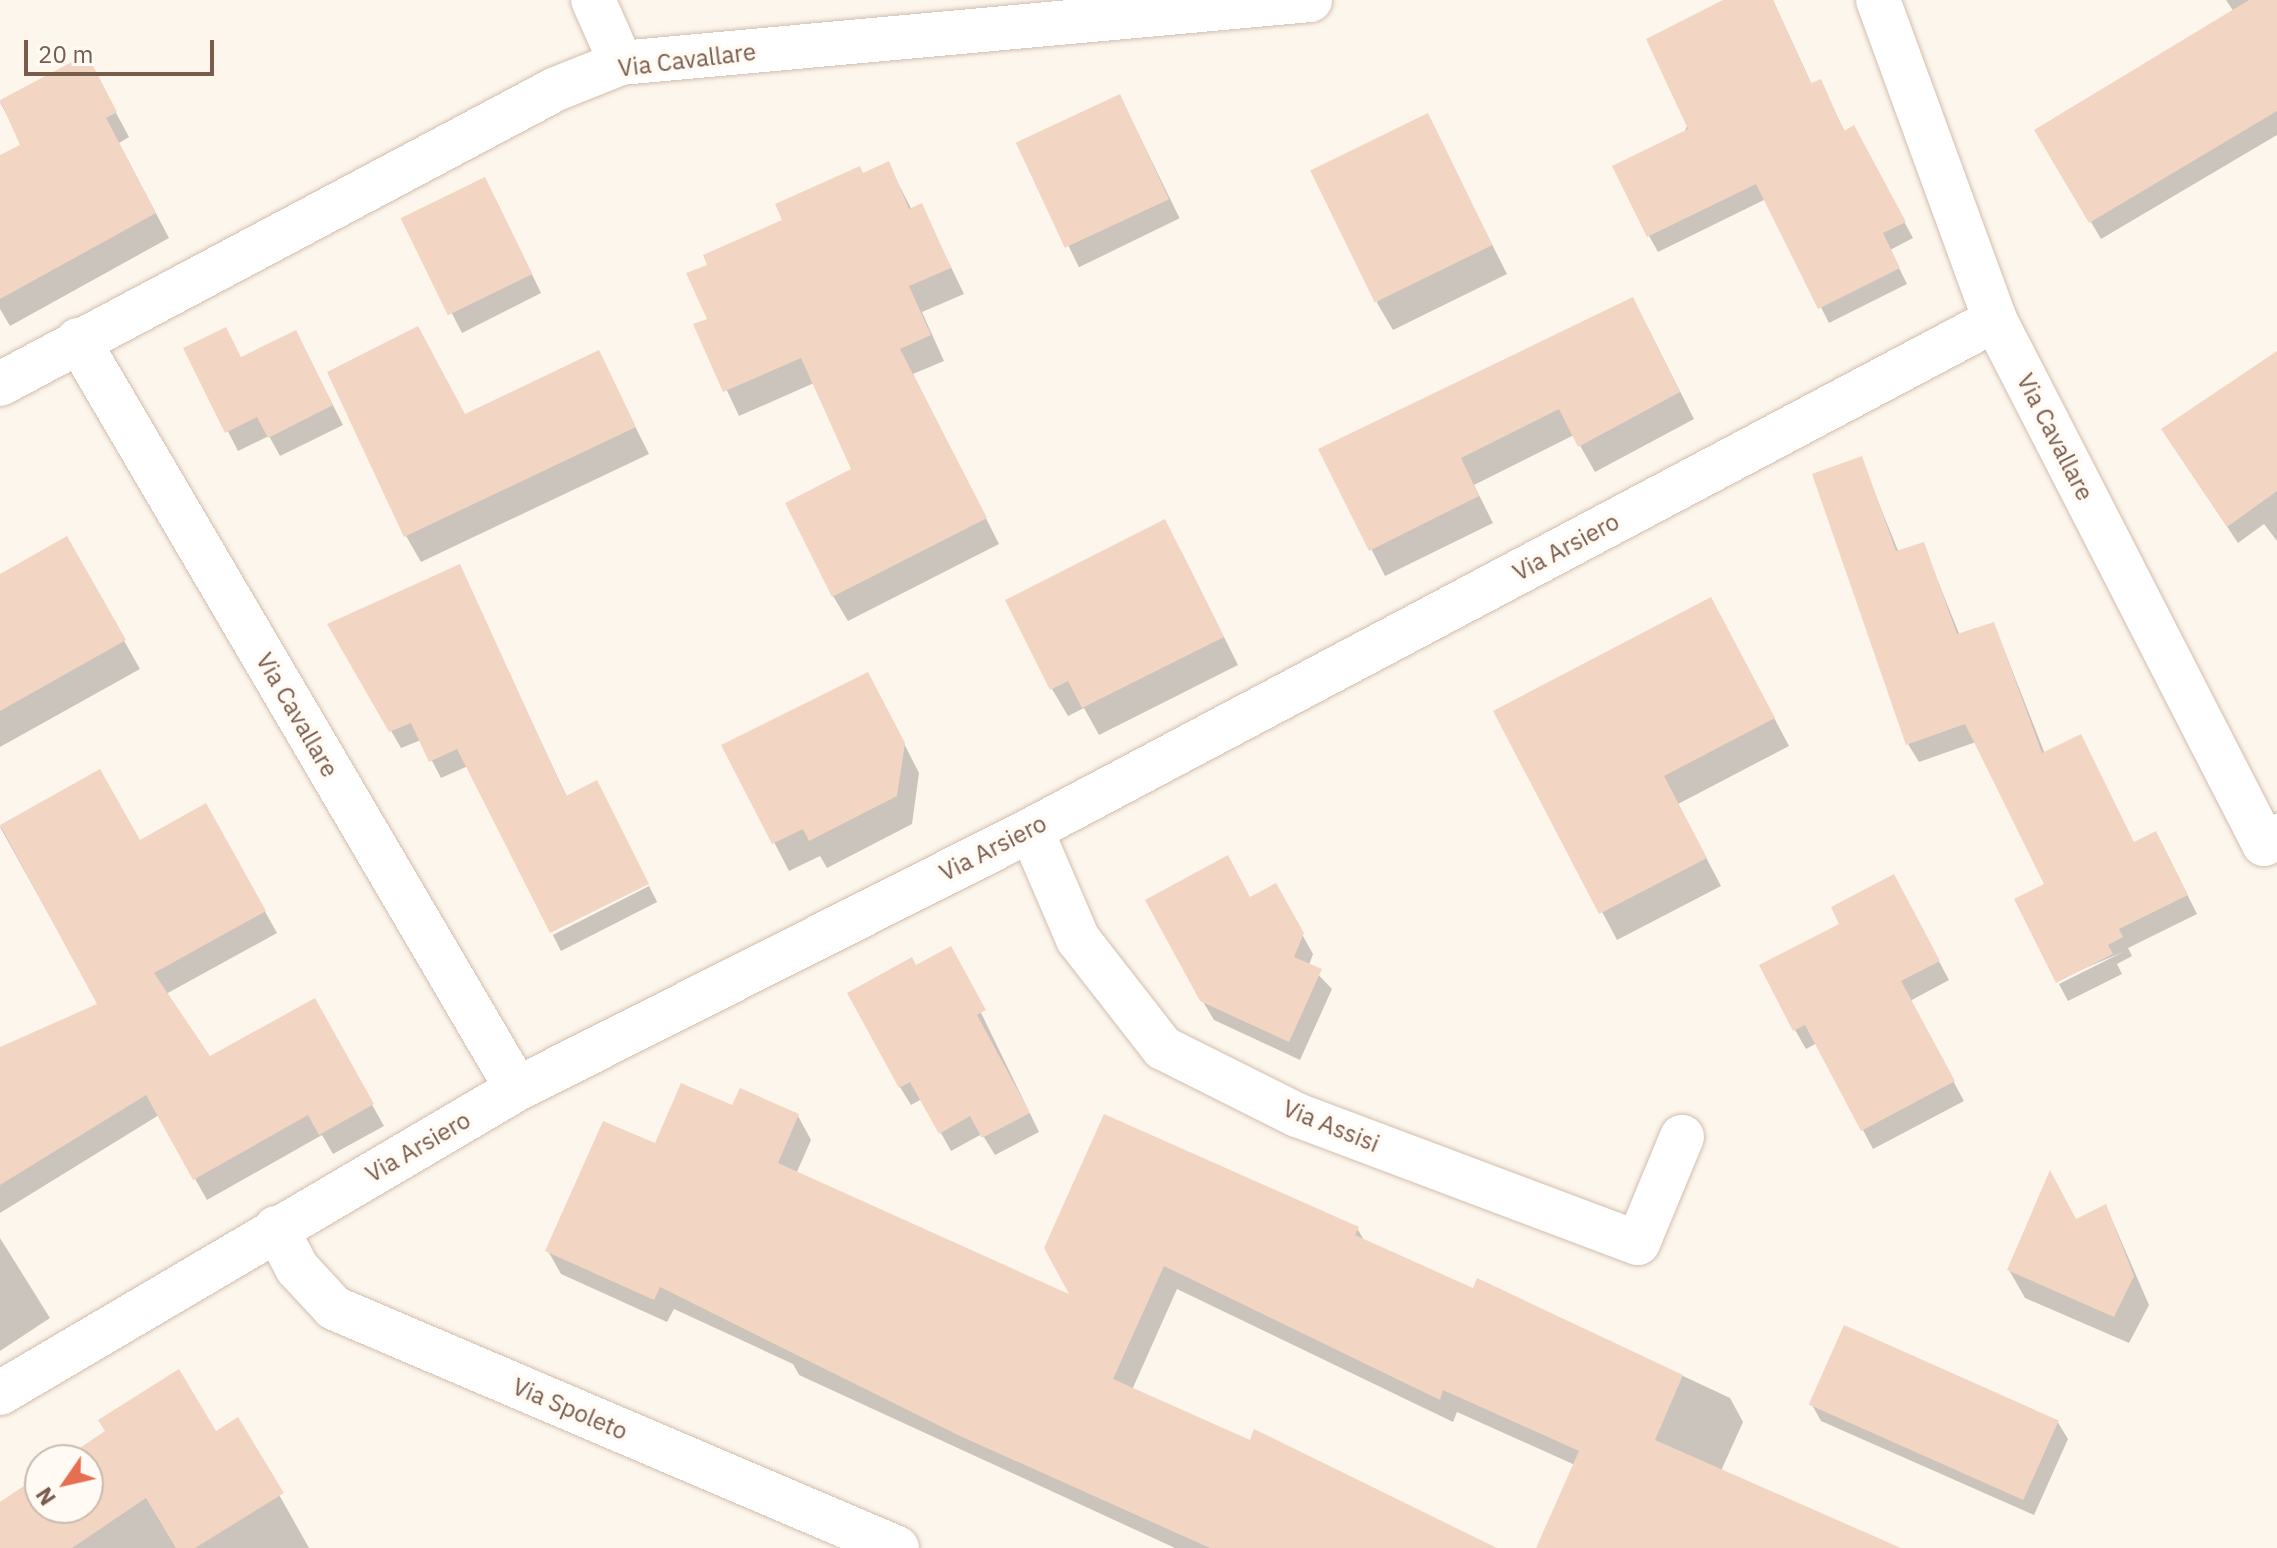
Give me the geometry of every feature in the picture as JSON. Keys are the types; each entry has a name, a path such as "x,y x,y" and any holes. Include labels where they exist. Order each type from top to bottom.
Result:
{"street":[{"path":"593,0 621,63"},
{"name":"Via Cavallare","path":"0,384 556,89 621,63 1310,0"},
{"name":"Via Cavallare","path":"1878,0 1995,320 2264,844 2277,836"},
{"name":"Via Arsiero","path":"0,1393 517,1089 1031,830 1995,320"},
{"name":"Via Cavallare","path":"78,340 517,1089"},
{"name":"Via Assisi","path":"1031,830 1078,939 1163,1048 1297,1115 1638,1243 1682,1137"},
{"name":"Via Spoleto","path":"276,1228 297,1268 334,1308 897,1548"}],"building":[{"path":"1723,0 1773,0 1811,83 1821,79 1844,131 1854,125 1906,222 1883,233 1900,268 1818,309 1756,184 1647,237 1612,166 1688,129 1646,39"},
{"path":"2249,0 2277,0 2277,111 2089,223 2034,130"},
{"path":"87,54 117,112 106,118 156,213 0,299 0,155 20,145 0,100"},
{"path":"1120,94 1169,199 1065,248 1016,143"},
{"path":"1428,113 1492,245 1375,303 1310,170"},
{"path":"889,161 909,209 922,203 951,268 909,286 931,335 900,349 987,518 832,597 785,503 851,469 801,358 723,392 693,324 707,319 686,273 707,265 703,255 782,220 775,204 860,166 863,173"},
{"path":"485,177 532,274 448,315 401,218"},
{"path":"1633,297 1680,392 1578,447 1559,409 1461,458 1479,496 1369,551 1318,449"},
{"path":"418,326 465,414 599,350 636,427 404,537 327,372"},
{"path":"226,327 241,357 296,330 333,405 268,438 257,417 225,433 183,348"},
{"path":"2277,351 2277,491 2227,527 2161,429"},
{"path":"1862,456 1896,551 1924,542 1957,634 1994,622 2042,753 2081,734 2134,842 2156,831 2188,895 2119,929 2123,937 2108,945 2113,954 2056,983 2014,899 2044,884 1965,724 1906,745 1812,474"},
{"path":"1165,519 1224,637 1082,708 1068,681 1050,690 1005,600"},
{"path":"67,536 126,640 0,711 0,574"},
{"path":"460,564 566,796 597,780 649,884 550,933 457,749 429,762 411,723 389,732 327,624"},
{"path":"1711,597 1775,718 1664,776 1707,858 1599,914 1493,711"},
{"path":"868,672 905,743 897,796 809,841 803,829 772,844 721,745"},
{"path":"100,769 140,840 206,803 266,911 154,973 210,1056 315,998 374,1104 319,1135 308,1115 193,1180 146,1095 0,1185 0,1047 97,1004 0,825"},
{"path":"1228,855 1250,897 1276,883 1304,933 1294,957 1322,969 1289,1042 1200,1001 1145,900"},
{"path":"1894,874 1940,961 1901,981 1955,1081 1861,1131 1805,1025 1793,1031 1759,965 1839,924 1831,907"},
{"path":"951,946 986,1010 977,1015 1030,1113 982,1138 970,1116 939,1134 910,1082 899,1088 847,993 912,957 916,965"},
{"path":"681,1083 732,1105 740,1088 799,1114 778,1163 1069,1294 1044,1248 1104,1114 1359,1227 1355,1235 1473,1288 1477,1278 1683,1375 1655,1440 1901,1548 1536,1548 1579,1451 1443,1390 1440,1400 1164,1266 1113,1379 1250,1440 1254,1429 1497,1548 1210,1548 960,1436 660,1287 654,1300 545,1251 603,1121 655,1143"},
{"path":"2050,1170 2076,1219 2106,1204 2134,1276 2114,1317 2007,1270"},
{"path":"1844,1325 2059,1421 2023,1500 1809,1404"},
{"path":"179,1369 216,1431 238,1417 284,1493 195,1548 176,1548 146,1498 72,1548 0,1548 0,1502 24,1486 24,1524 104,1524 104,1444 86,1444 105,1431 98,1420"}]}
